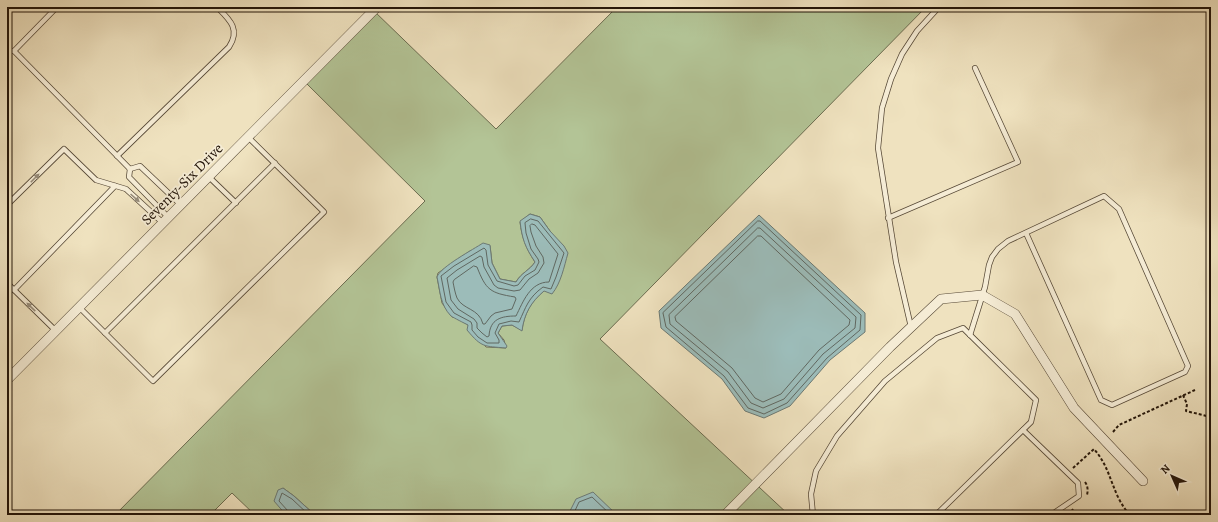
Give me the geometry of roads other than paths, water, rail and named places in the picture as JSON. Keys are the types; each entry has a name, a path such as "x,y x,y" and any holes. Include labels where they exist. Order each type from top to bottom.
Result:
{"street":[{"name":"Seventy-Six Drive","path":"7,380 377,7"},
{"path":"725,515 890,347 941,299 982,295 1015,314 1074,408 1144,481"}],"lane":[{"path":"14,51 57,7"},
{"path":"117,156 229,47 233,41 234,34 232,23 217,7"},
{"path":"911,327 896,262 878,148 882,108 891,79 902,54 917,31 939,7"},
{"path":"7,51 14,51 130,169"},
{"path":"888,218 1018,162 975,68"},
{"path":"79,307 153,381 324,212 248,137"},
{"path":"7,205 64,149 96,180 126,189 166,220"},
{"path":"105,333 275,163"},
{"path":"130,169 140,166 181,205"},
{"path":"130,169 129,177 166,220"},
{"path":"209,177 236,203"},
{"path":"14,290 115,186"},
{"path":"970,335 985,287 989,265 998,248 1008,241 1104,196 1119,209 1188,366 1186,372 1112,405 1101,400 1026,233"},
{"path":"7,283 56,331"},
{"path":"812,515 811,494 816,471 837,436 885,381 937,338 963,328 1036,400 1030,422 936,515"},
{"path":"1023,430 1078,483 1080,496 1054,514"}],"water":[{"path":"530,214 540,217 568,253 562,275 552,294 544,291 532,304 524,319 522,331 512,325 502,326 498,333 507,346 506,348 484,345 476,340 467,330 468,325 451,316 447,312 441,297 437,277 439,273 450,263 483,243 490,245 492,263 500,279 516,282 520,276 535,262 524,243 520,221"},
{"path":"759,215 865,313 865,332 830,360 790,406 764,418 745,411 722,379 661,328 659,311"},
{"path":"283,488 315,515 286,515 274,501 278,490"},
{"path":"593,492 617,515 568,515 576,499"}]}
